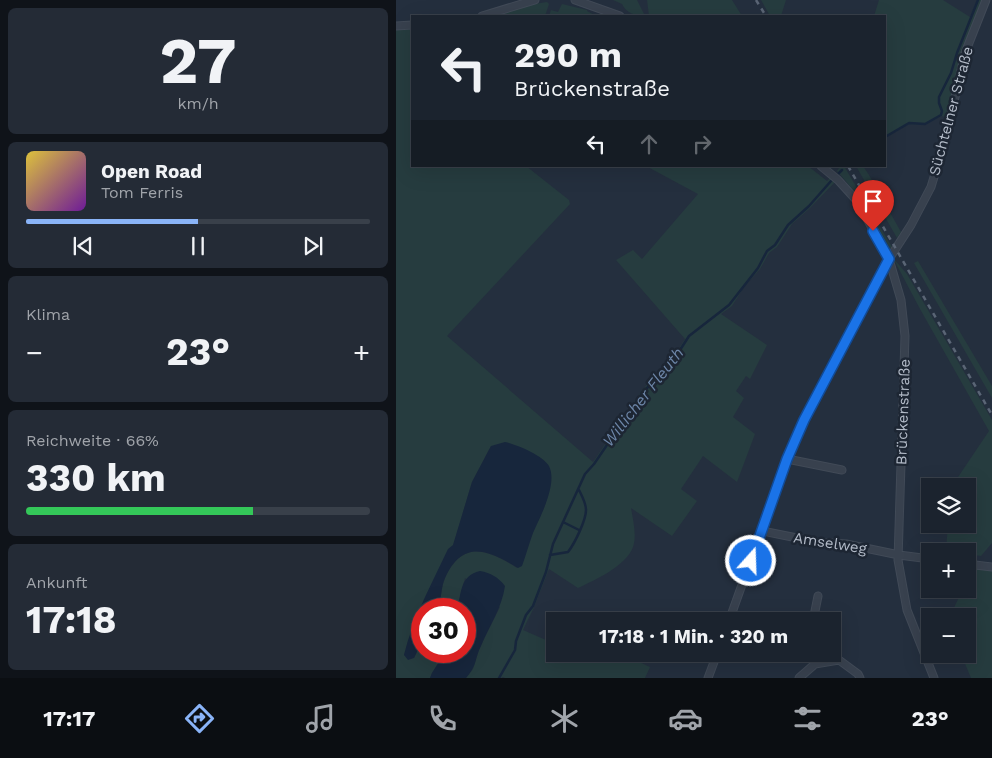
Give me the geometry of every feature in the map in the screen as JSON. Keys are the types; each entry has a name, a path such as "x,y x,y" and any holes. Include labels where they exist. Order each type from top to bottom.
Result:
{"street":[{"path":"485,15 534,0"},
{"path":"575,0 617,15"},
{"name":"Süchtelner Straße","path":"732,612 787,459 804,420 889,259 911,225 930,187 946,138 965,53 986,0"},
{"path":"396,26 411,25"},
{"name":"Brückenstraße","path":"822,167 838,180 858,202 889,259 901,300 905,336 899,555 906,610 934,678"},
{"path":"787,459 842,470"},
{"name":"Amselweg","path":"762,531 817,542 846,544 921,558"},
{"path":"976,565 992,567"},
{"path":"815,612 818,596"},
{"path":"800,678 815,664 839,660 858,674 860,678"},
{"path":"708,678 714,662"}],"green space":[{"path":"613,0 637,0 644,15 632,13 626,10 622,4"},
{"path":"647,0 732,0 741,15 649,15"},
{"path":"761,0 786,0 781,15 769,15"},
{"path":"879,0 943,0 970,17 977,0 983,0 948,118 942,116 924,125 909,124 886,137 886,15 874,15"},
{"path":"547,2 549,4 545,15 497,15"},
{"path":"562,4 587,10 594,15 549,15 551,10 558,12"},
{"path":"411,29 411,167 527,167 569,200 570,204 447,336 593,462 643,389 672,359 685,339 616,260 633,250 642,259 698,194 648,167 809,167 827,181 830,178 835,182 792,224 777,247 769,253 760,269 744,287 732,306 721,314 767,345 750,379 746,376 736,391 744,398 733,417 755,434 737,482 703,456 681,489 697,501 672,536 631,508 635,538 633,547 624,560 609,572 578,588 549,569 523,630 546,640 546,662 639,662 650,667 645,678 466,678 476,663 479,649 500,607 465,578 460,598 441,598 445,578 460,557 468,553 477,552 496,556 517,568 546,503 491,446 472,482 453,546 425,598 411,598 411,633 404,655 411,657 411,663 438,663 430,678 396,678 396,30"},
{"path":"845,167 892,247 889,249 856,193 837,171 839,168"},
{"path":"857,167 864,167 869,175 901,232 897,238"},
{"path":"893,258 907,274 992,420 992,543 981,556 976,555 976,543 947,543 947,533 976,533 976,478 957,478 989,431"},
{"path":"918,261 992,386 992,398 914,263"},
{"path":"976,568 992,570 992,678 971,678 965,663 976,663 976,608 954,608 959,598 976,598"}],"water":[{"path":"505,442 523,448 546,462 551,473 550,491 522,566 518,568 496,556 486,553 468,553 460,557 452,566 445,578 441,598 424,598 448,549 453,545 472,482 491,446"},
{"path":"480,571 488,573 500,580 505,586 498,609 476,659 476,598 459,598 465,580 473,573"},
{"path":"411,631 411,659 408,660 404,655"},
{"path":"438,663 475,663 466,678 430,678"}],"waterway":[{"name":"Willicher Fleuth","path":"886,136 909,123 925,124 941,115 939,97 951,73 978,0"},
{"name":"Willicher Fleuth","path":"839,173 842,170"},
{"name":"Willicher Fleuth","path":"499,678 515,650 516,641 526,615 533,606 546,572 553,544 585,474 594,464 643,392 671,364 689,336 729,305 788,225 809,206 831,181"},
{"path":"550,555 568,552 580,531 586,510 585,502 579,490"},
{"path":"563,522 579,530"}],"railway":[{"path":"756,0 765,15"},
{"path":"849,167 992,415"}],"route":[{"path":"751,561 787,459 804,420 889,259 873,231"}]}
